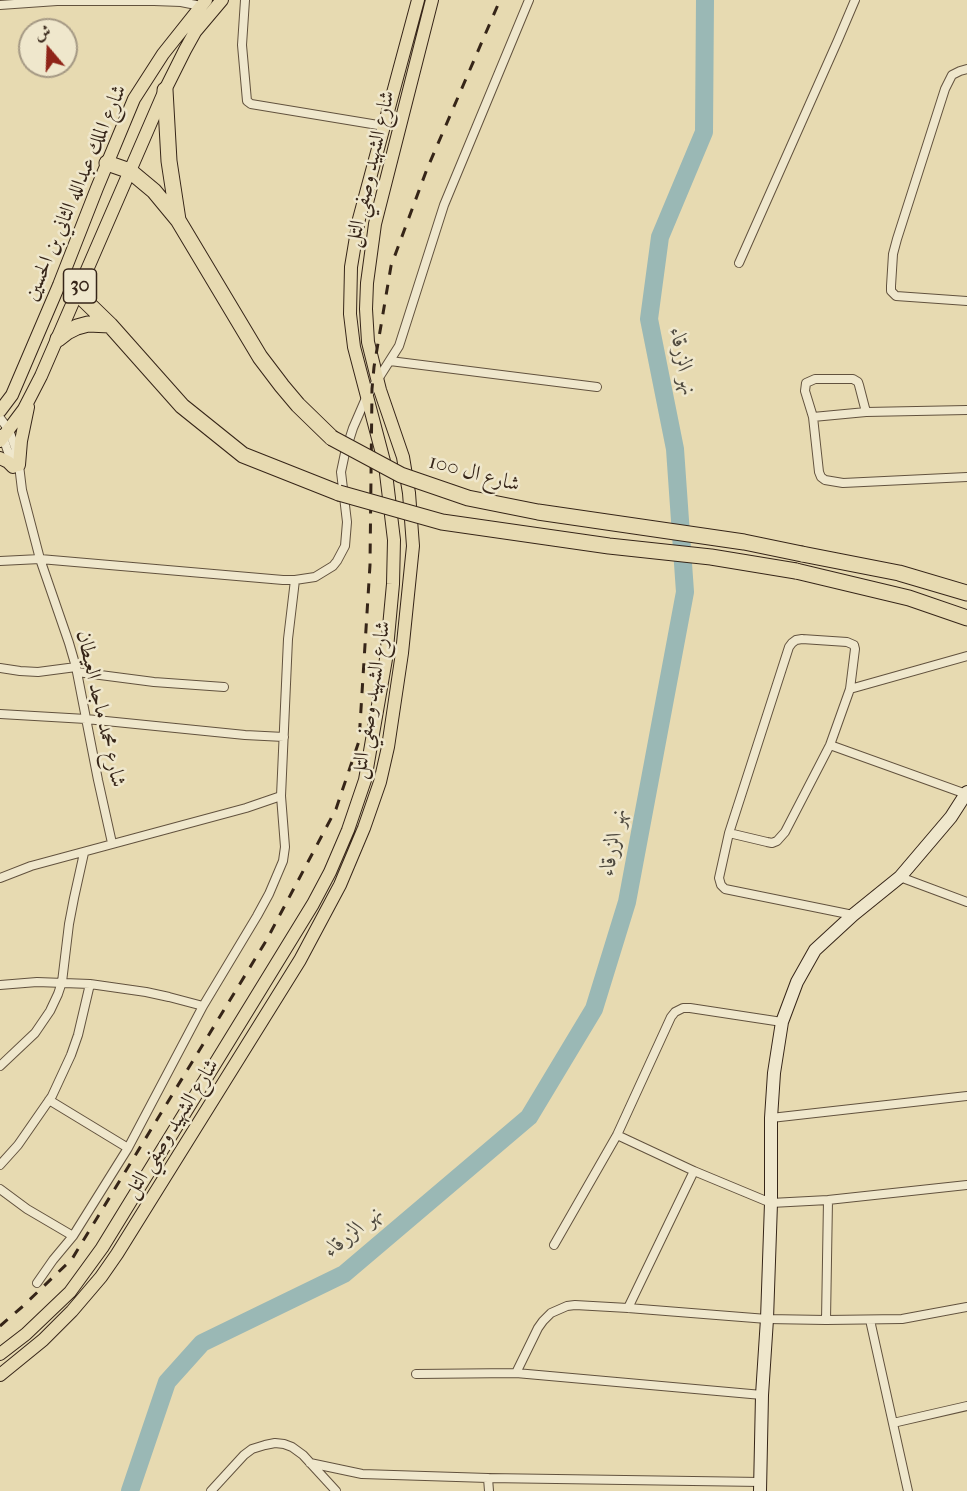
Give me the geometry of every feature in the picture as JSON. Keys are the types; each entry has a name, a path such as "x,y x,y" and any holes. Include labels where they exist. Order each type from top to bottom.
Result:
{"highway":[{"path":"165,90 169,161 178,220"},
{"name":"شارع ال 100","path":"107,163 130,171 154,191 178,220 260,357 298,405 332,438 401,475 468,498 538,512 744,542 899,573 967,593"},
{"path":"77,293 110,325 182,406 243,455 339,493 442,522 609,546 711,557 796,571 909,598 967,618"},
{"path":"58,339 77,327 88,324 110,325"}],"main road":[{"name":"شارع الملك عبدالله الثاني بن الحسين","path":"3,435 30,400 165,90 185,50 195,32 222,0"},
{"name":"شارع الشهيد وصفي التل","path":"0,1354 26,1334 70,1292 102,1248 313,904 348,830 365,780 386,658 393,584 394,540 385,465 354,347 350,314 351,267 358,219 418,0"},
{"name":"شارع الشهيد وصفي التل","path":"0,1375 51,1333 101,1277 117,1254 300,960 340,885 380,782 388,747 402,653 413,546 409,493 403,457 378,382 368,342 367,283 375,224 432,0"},
{"name":"شارع الملك عبدالله الثاني بن الحسين","path":"0,411 12,395 134,99 163,54 204,3"},
{"path":"59,285 77,293"},
{"path":"0,458 16,466 30,400"}],"street":[{"path":"245,0 242,45 247,101 251,104 384,126"},
{"path":"0,561 40,559 283,580 315,577 333,566 345,546 347,522 341,472 350,436 366,398 399,346 444,205 529,0"},
{"path":"739,262 855,0"},
{"path":"0,5 57,1 204,3"},
{"path":"967,69 952,75 945,89 897,239 893,254 891,286 891,291 896,296 967,301"},
{"path":"390,361 597,387"},
{"path":"866,412 858,382 853,379 815,379 809,381 805,386 813,417 819,472 825,480 843,483 967,477"},
{"path":"813,417 866,412 967,410"},
{"name":"شارع محمد ماجد العيطان","path":"0,418 3,435 20,480 40,559 76,669 112,843"},
{"path":"37,1283 73,1236 128,1148 203,1006 261,909 283,861 285,847 281,796 288,639 295,580"},
{"path":"729,833 772,843 785,832 830,745 850,689 855,654 854,645 847,642 802,639 792,643 729,833 718,878 725,889 853,915"},
{"path":"850,689 967,656"},
{"path":"0,668 38,672 76,669 153,681 224,687"},
{"path":"0,714 86,719 284,737"},
{"path":"310,1462 362,1474 761,1486 762,1395 771,1203 771,1118 774,1073 782,1022 797,982 815,950 900,877 951,817 966,793 830,745"},
{"path":"0,878 32,866 246,808 281,796"},
{"path":"0,1066 21,1047 54,1005 62,982 69,924 84,853"},
{"path":"900,877 967,902"},
{"path":"0,985 37,981 90,984 169,996 203,1006"},
{"path":"0,1165 18,1145 49,1100 71,1056 90,984"},
{"path":"554,1245 617,1135 675,1012 683,1008 690,1008 782,1022"},
{"path":"771,1118 967,1096"},
{"path":"49,1100 128,1148"},
{"path":"617,1135 694,1171 771,1203 828,1200 967,1185"},
{"path":"628,1308 694,1171"},
{"path":"0,1189 27,1209 73,1236"},
{"path":"826,1320 828,1200"},
{"path":"516,1373 538,1328 551,1313 567,1306 628,1308 767,1319 826,1320 912,1317 967,1307"},
{"path":"870,1320 908,1491"},
{"path":"416,1374 516,1373 762,1395"},
{"path":"893,1423 967,1406"},
{"path":"211,1491 252,1449 265,1445 284,1444 310,1462 335,1491"},
{"path":"488,1478 489,1491"}],"waterway":[{"name":"نهر الزرقاء","path":"130,1491 167,1382 202,1343 344,1274 529,1117 594,1009 627,902 685,592 675,449 649,319 660,237 704,132 705,0"}],"railway":[{"path":"0,1326 72,1259 266,941 336,809 359,741 370,565 372,389 391,266 427,169 500,0"}]}
